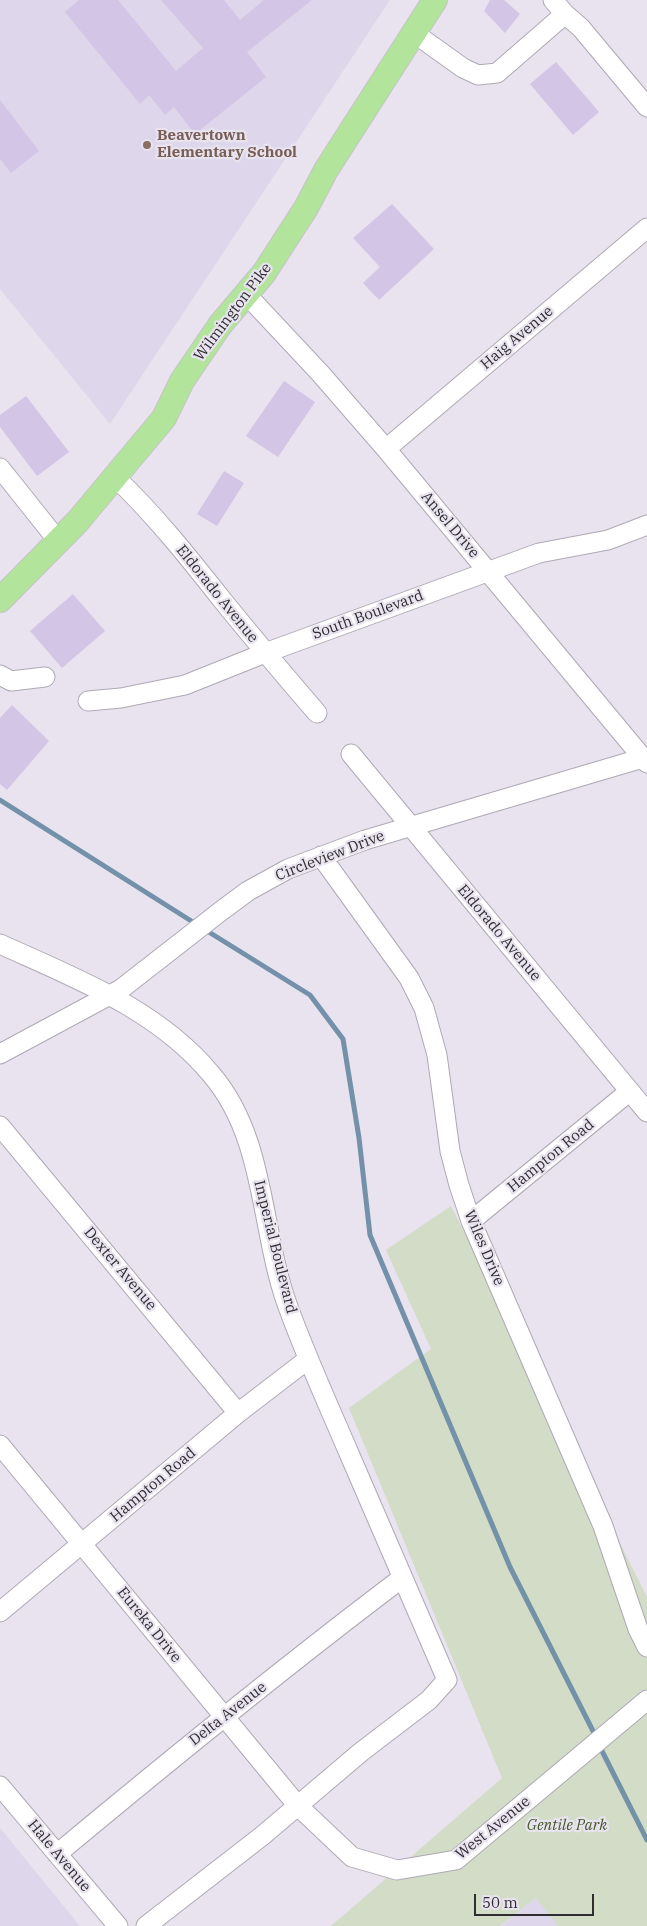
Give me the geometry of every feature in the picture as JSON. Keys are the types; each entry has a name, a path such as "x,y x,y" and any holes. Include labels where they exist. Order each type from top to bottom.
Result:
{"main road":[{"name":"Wilmington Pike","path":"0,600 59,542 164,418 182,382 220,325 264,273 306,208 326,170 435,0"}],"street":[{"path":"414,32 478,75 497,73 559,7 581,28 647,108"},
{"name":"Haig Avenue","path":"386,449 647,228"},
{"name":"Ansel Drive","path":"246,294 320,373 386,449 645,760"},
{"path":"0,468 59,542"},
{"name":"Eldorado Avenue","path":"115,478 139,499 265,653 317,713"},
{"name":"South Boulevard","path":"88,701 121,698 184,685 265,653 489,571 539,554 608,540 647,525"},
{"path":"0,674 11,681 46,677"},
{"name":"Eldorado Avenue","path":"351,754 647,1112"},
{"name":"Circleview Drive","path":"0,1054 121,989 221,911 274,876 365,840 645,760"},
{"name":"Wiles Drive","path":"321,856 409,978 424,1008 437,1056 450,1151 471,1221 603,1526 638,1629 647,1647"},
{"name":"Imperial Boulevard","path":"0,944 59,970 136,1010 187,1049 212,1075 230,1100 243,1126 252,1155 286,1301 308,1360 446,1680 429,1700 361,1752 298,1806"},
{"name":"Hampton Road","path":"471,1221 630,1092"},
{"name":"Dexter Avenue","path":"0,1126 238,1413"},
{"name":"Hampton Road","path":"0,1612 238,1413 308,1360"},
{"name":"Eureka Drive","path":"0,1445 298,1806"},
{"name":"Delta Avenue","path":"57,1854 223,1716 259,1691 402,1578"},
{"name":"West Avenue","path":"298,1806 352,1857 398,1870 456,1860 647,1700"},
{"name":"Hale Avenue","path":"0,1786 118,1926"},
{"path":"146,1926 298,1806"}],"shaded area":[{"name":"Beavertown Elementary School","path":"0,0 390,0 110,424 0,289"},
{"path":"0,1828 80,1926 0,1926"},
{"path":"581,1862 614,1926 501,1926"}],"green space":[{"name":"Gentile Park","path":"451,1206 647,1597 647,1926 558,1926 536,1898 500,1926 331,1926 502,1778 349,1408 431,1349 386,1250"}],"building":[{"name":"Beavertown Elementary School","path":"79,0 118,0 176,71 203,48 161,0 224,0 240,20 264,0 312,0 247,52 266,77 195,134 174,107 165,115 149,95 140,104 65,12"},
{"path":"490,0 504,0 520,14 505,33 484,11"},
{"path":"556,62 599,112 573,135 530,84"},
{"path":"0,100 39,151 11,173 0,159"},
{"path":"392,204 434,249 379,300 363,283 380,267 353,238"},
{"path":"284,381 315,402 278,457 246,436"},
{"path":"26,396 69,452 37,476 0,427 0,415"},
{"path":"224,471 244,483 217,526 197,514"},
{"path":"73,594 105,631 62,668 30,631"},
{"path":"12,705 49,741 7,790 0,784 0,718"}],"waterway":[{"path":"0,800 196,924"},
{"path":"204,929 310,995 343,1039 359,1138 370,1235 510,1567 594,1733"},
{"path":"602,1751 647,1840"}],"place":[{"name":"Beavertown Elementary School","path":"147,145"}]}
